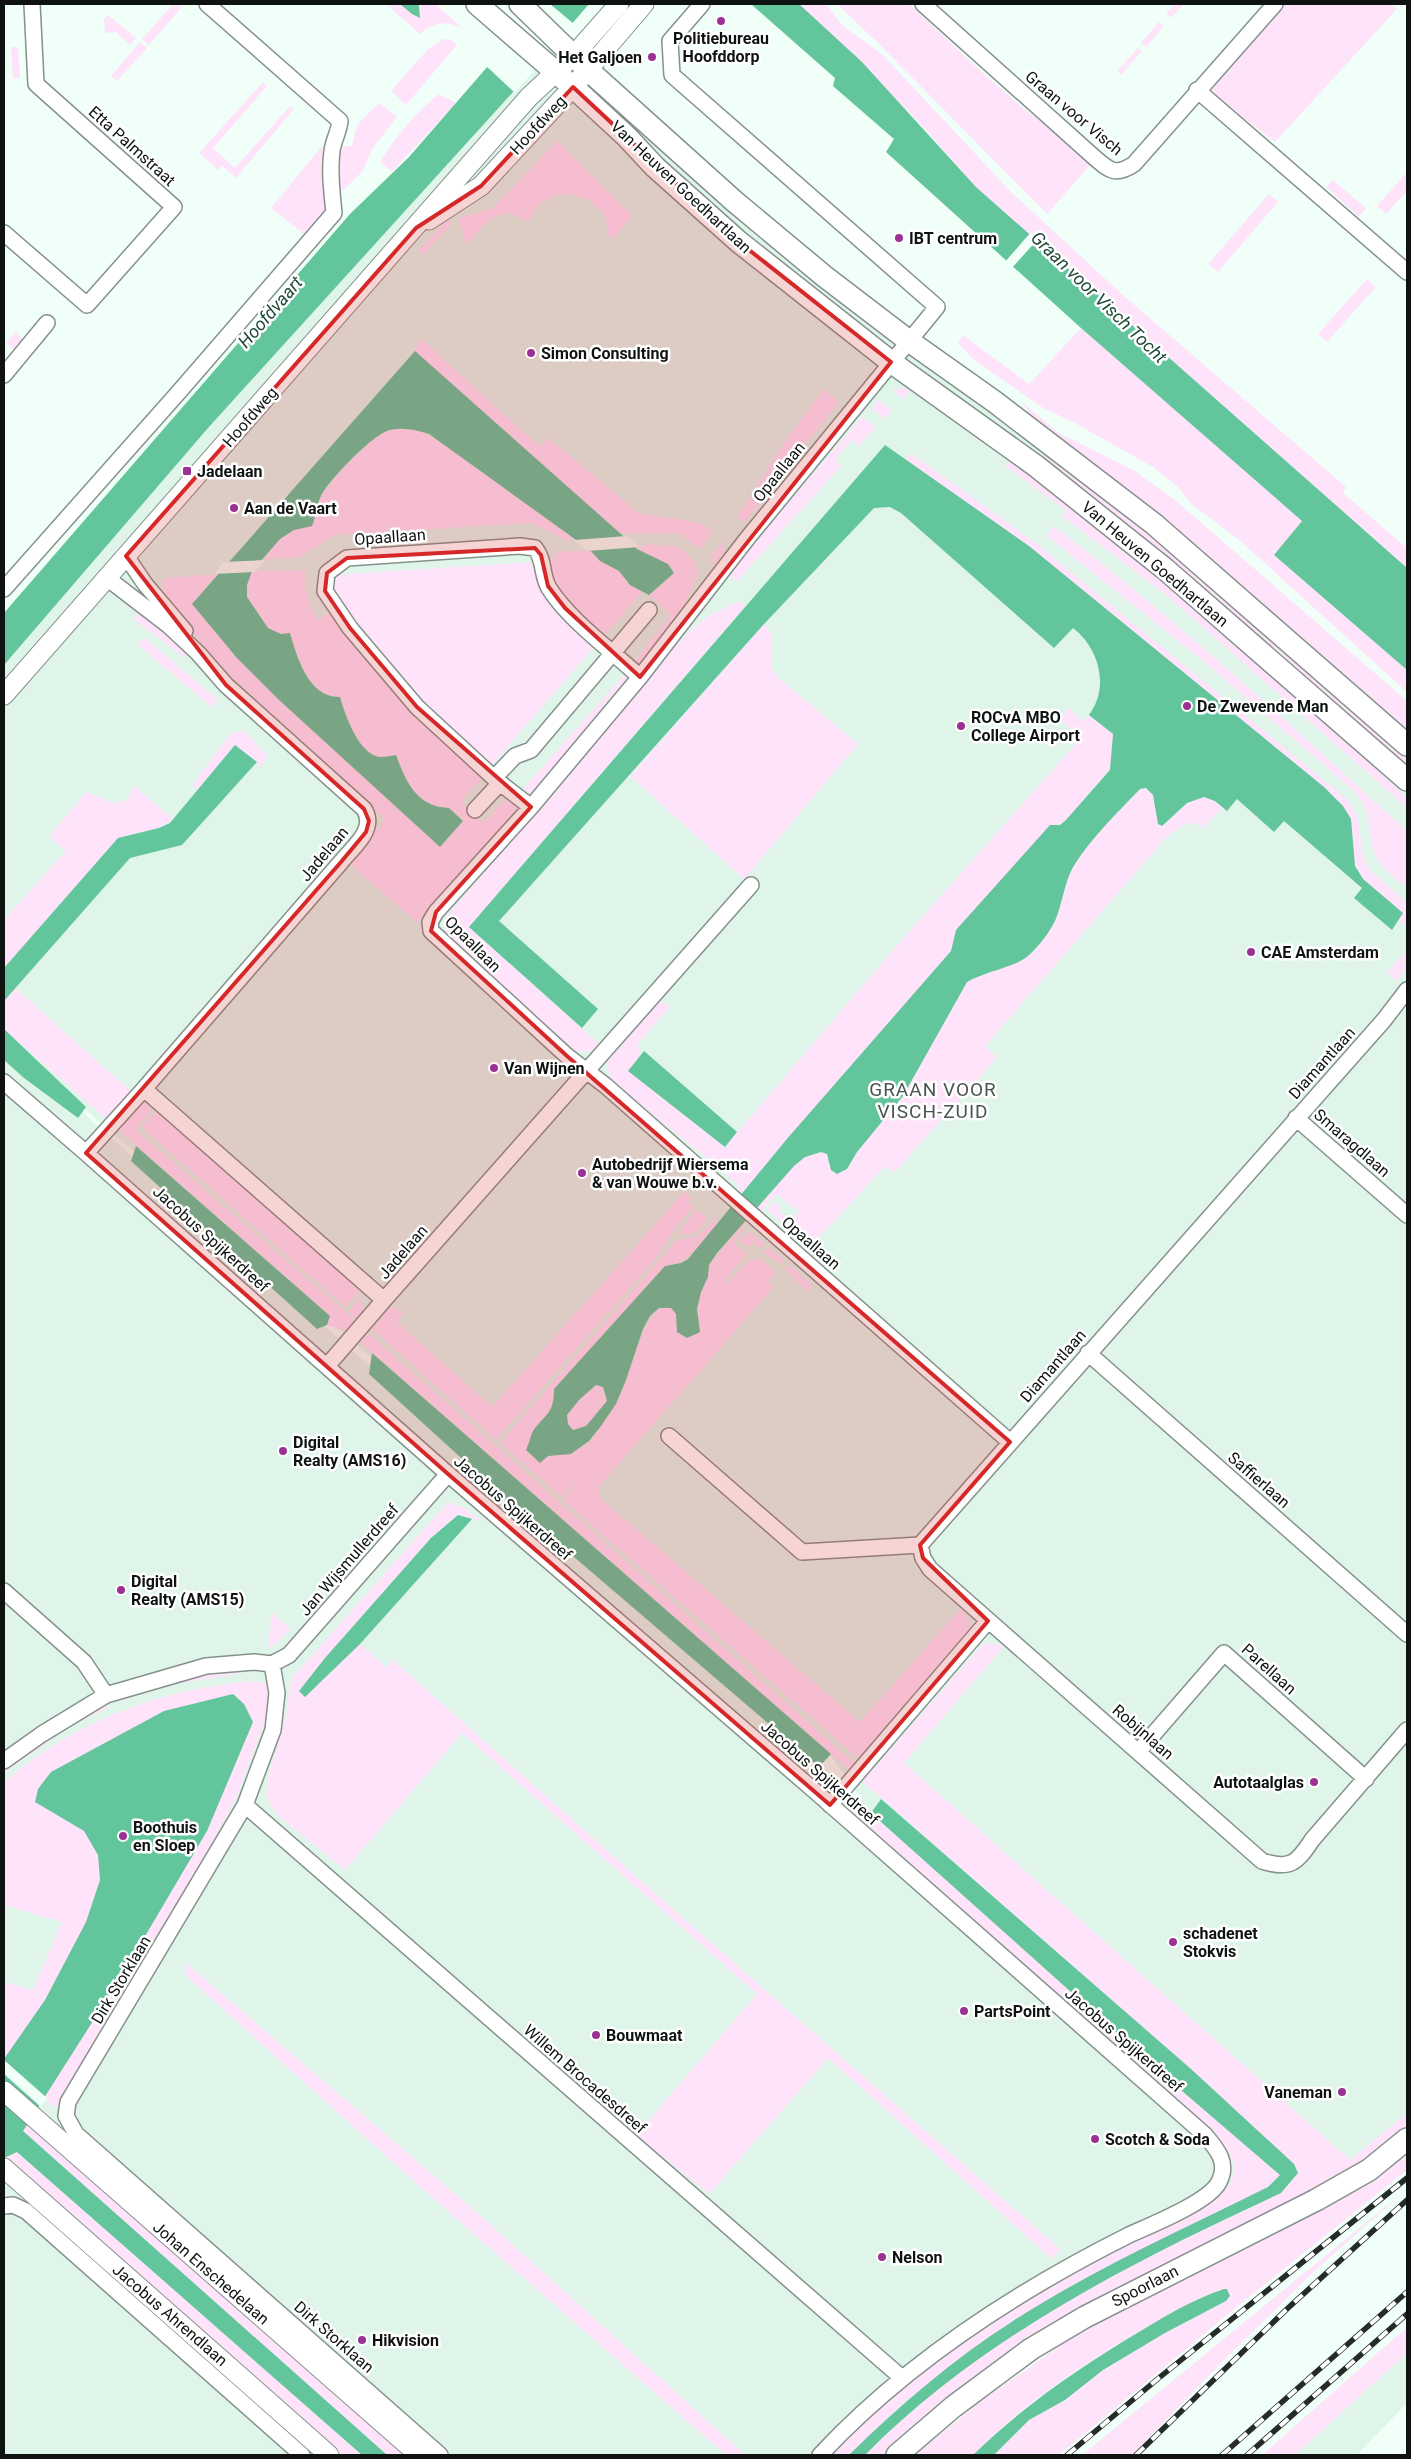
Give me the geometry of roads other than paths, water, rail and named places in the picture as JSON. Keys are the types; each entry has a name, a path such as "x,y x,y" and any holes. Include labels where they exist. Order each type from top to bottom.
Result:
{"main road":[{"name":"Van Heuven Goedhartlaan","path":"478,4 573,87 627,137 661,173 738,242 891,362 1036,466 1158,563 1407,780"},
{"name":"Van Heuven Goedhartlaan","path":"523,6 734,201 824,276 908,341 995,402 1154,524 1407,745"},
{"name":"Spoorlaan","path":"897,2455 953,2407 1032,2349 1085,2317 1316,2200 1369,2170 1407,2139"}],"street":[{"name":"Etta Palmstraat","path":"4,233 87,305 174,207 36,84 32,4"},
{"path":"4,588 178,393 334,213 331,162 332,148 339,132 340,121 207,4"},
{"name":"Hoofdweg","path":"416,228 481,186 573,87 576,57 619,4"},
{"name":"Hoofdweg","path":"4,695 416,228 427,212 552,69 576,57 644,4"},
{"path":"702,4 670,41 672,75 937,307 891,362"},
{"name":"Graan voor Visch","path":"923,4 1109,170 1122,171 1134,164 1274,4"},
{"path":"1197,90 1407,272"},
{"path":"4,375 47,324"},
{"name":"Opaallaan","path":"891,362 746,540 640,677 531,807 436,912 430,922 431,931 567,1056 587,1070 716,1182 1010,1442"},
{"name":"Opaallaan","path":"531,807 497,781 417,707 350,628 325,591 327,573 347,558 520,546 535,548 541,555 548,586 565,608 640,677"},
{"name":"Jadelaan","path":"126,556 145,584 188,633 196,644 198,653"},
{"name":"Jadelaan","path":"86,1153 341,862 368,826 368,815 364,809 226,685 198,653 168,625 107,578"},
{"path":"475,810 515,756 531,750 650,610"},
{"path":"587,1070 751,886"},
{"name":"Diamantlaan","path":"920,1545 1407,990"},
{"name":"Jadelaan","path":"327,1366 587,1070"},
{"name":"Jacobus Spijkerdreef","path":"4,1082 448,1474 830,1805 1206,2135 1220,2153 1224,2169 1219,2183 1200,2200 1071,2264 967,2329 902,2378 839,2435 820,2455"},
{"name":"Jadelaan","path":"144,1089 384,1300"},
{"name":"Smaragdlaan","path":"1296,1118 1407,1215"},
{"name":"Saffierlaan","path":"1088,1353 1407,1634"},
{"path":"670,1436 802,1552 920,1545"},
{"name":"Jan Wijsmullerdreef","path":"272,1664 289,1655 448,1474"},
{"name":"Robijnlaan","path":"920,1545 930,1569 1262,1861 1277,1866 1294,1862 1300,1858 1312,1840 1366,1778"},
{"path":"4,1591 84,1662 106,1694"},
{"path":"830,1805 988,1621"},
{"name":"Parellaan","path":"1138,1752 1224,1653 1366,1778"},
{"path":"4,1761 42,1734 106,1694 206,1666 254,1662 272,1664"},
{"name":"Dirk Storklaan","path":"272,1664 277,1693 273,1730 245,1805 68,2102 66,2116 76,2134 440,2455"},
{"path":"1366,1778 1407,1730"},
{"name":"Willem Brocadesdreef","path":"245,1805 902,2378"},
{"name":"Johan Enschedelaan","path":"4,2091 419,2455"},
{"path":"5,2170 329,2455"},
{"name":"Jacobus Ahrendlaan","path":"8,2205 26,2212 302,2455"}],"water":[{"path":"400,4 417,4 419,6 420,18 412,14"},
{"name":"Hoofdvaart","path":"542,4 589,4 513,92 208,428 4,665 4,613 350,214 409,157"},
{"name":"Graan voor Visch Tocht","path":"751,4 799,4 862,62 976,187 1407,568 1407,670 1274,555 1302,521 1081,328 886,152 894,139 833,86 835,78"},
{"path":"415,351 637,549 668,564 674,573 649,595 630,585 619,571 600,561 590,550 429,434 415,430 400,429 390,430 373,439 352,458 325,489 318,504 312,526 294,530 280,539 252,571 247,585 247,597 268,628 281,634 290,633 296,654 312,684 329,696 340,697 345,714 359,742 372,755 380,757 396,755 404,775 421,798 438,807 449,808 463,821 440,847 278,699 237,658 192,604"},
{"path":"885,445 1029,546 1324,787 1343,806 1351,819 1355,866 1363,879 1403,913 1392,930 1354,898 1362,888 1284,821 1274,832 1237,799 1227,811 1215,801 1204,797 1187,803 1162,826 1158,824 1153,795 1146,788 1140,789 1080,856 1067,880 1055,921 1047,935 1036,948 1017,963 967,982 903,1096 857,1152 847,1169 837,1174 831,1170 827,1154 821,1152 805,1157 794,1166 717,1253 709,1265 708,1277 701,1292 697,1309 700,1332 687,1338 677,1332 676,1314 671,1308 659,1308 650,1316 643,1329 616,1404 601,1426 589,1441 571,1454 548,1456 540,1463 526,1450 533,1431 551,1409 554,1389 665,1266 681,1263 688,1259 786,1140 951,951 956,930 1050,825 1060,825 1066,820 1110,770 1113,734 1089,715 1099,692 1099,668 1095,657 1082,636 1073,628 1054,648 901,513 890,507 874,508 764,624 499,921 598,1009 582,1028 469,927","holes":["596,1385 603,1387 607,1401 586,1426 573,1430 568,1424 567,1415 580,1399"]},
{"path":"235,745 257,762 182,845 130,858 4,1001 4,968 118,838 159,828 170,823"},
{"path":"4,1029 86,1107 78,1118 24,1078 4,1060"},
{"path":"644,1051 737,1132 725,1147 628,1071"},
{"path":"136,1146 330,1316 327,1325 317,1329 131,1161"},
{"path":"372,1353 831,1754 819,1767 504,1497 369,1374"},
{"path":"458,1515 472,1519 360,1644 305,1697 299,1691 325,1658 431,1538"},
{"path":"233,1694 244,1704 253,1722 207,1831 121,1977 23,2131 387,2455 362,2455 17,2152 4,2158 4,2059 45,2000 86,1922 100,1880 98,1855 84,1831 35,1802 38,1789 51,1772 164,1711"},
{"path":"881,1799 1191,2069 1294,2164 1298,2173 1281,2193 1170,2246 1115,2275 1009,2338 958,2374 910,2413 865,2455 849,2455 926,2385 1010,2323 1072,2285 1268,2187 1280,2175 1167,2078 871,1813"},
{"path":"1227,2289 1230,2296 1226,2301 1165,2333 1103,2370 1065,2400 1029,2420 994,2455 973,2455 1011,2420 1095,2359 1169,2314"}],"railway":[{"path":"1067,2455 1160,2377 1407,2178"},
{"path":"1136,2455 1288,2308 1407,2200"},
{"path":"1222,2455 1407,2292"},
{"path":"1247,2455 1407,2314"}],"place":[{"name":"Politiebureau Hoofddorp","path":"721,21"},
{"name":"Het Galjoen","path":"652,57"},
{"name":"IBT centrum","path":"899,238"},
{"name":"Simon Consulting","path":"531,353"},
{"name":"Jadelaan","path":"187,471"},
{"name":"Aan de Vaart","path":"234,508"},
{"name":"De Zwevende Man","path":"1187,706"},
{"name":"ROCvA MBO College Airport","path":"961,726"},
{"name":"CAE Amsterdam","path":"1251,952"},
{"name":"Van Wijnen","path":"494,1068"},
{"name":"Autobedrijf Wiersema & van Wouwe b.v.","path":"582,1173"},
{"name":"Digital Realty (AMS16)","path":"283,1451"},
{"name":"Digital Realty (AMS15)","path":"121,1590"},
{"name":"Autotaalglas","path":"1314,1782"},
{"name":"Boothuis en Sloep","path":"123,1836"},
{"name":"schadenet Stokvis","path":"1173,1942"},
{"name":"PartsPoint","path":"964,2011"},
{"name":"Bouwmaat","path":"596,2035"},
{"name":"Vaneman","path":"1342,2092"},
{"name":"Scotch & Soda","path":"1095,2139"},
{"name":"Nelson","path":"882,2257"},
{"name":"Hikvision","path":"362,2340"}],"district":[{"name":"GRAAN VOOR VISCH-ZUID","path":"933,1100"}]}
